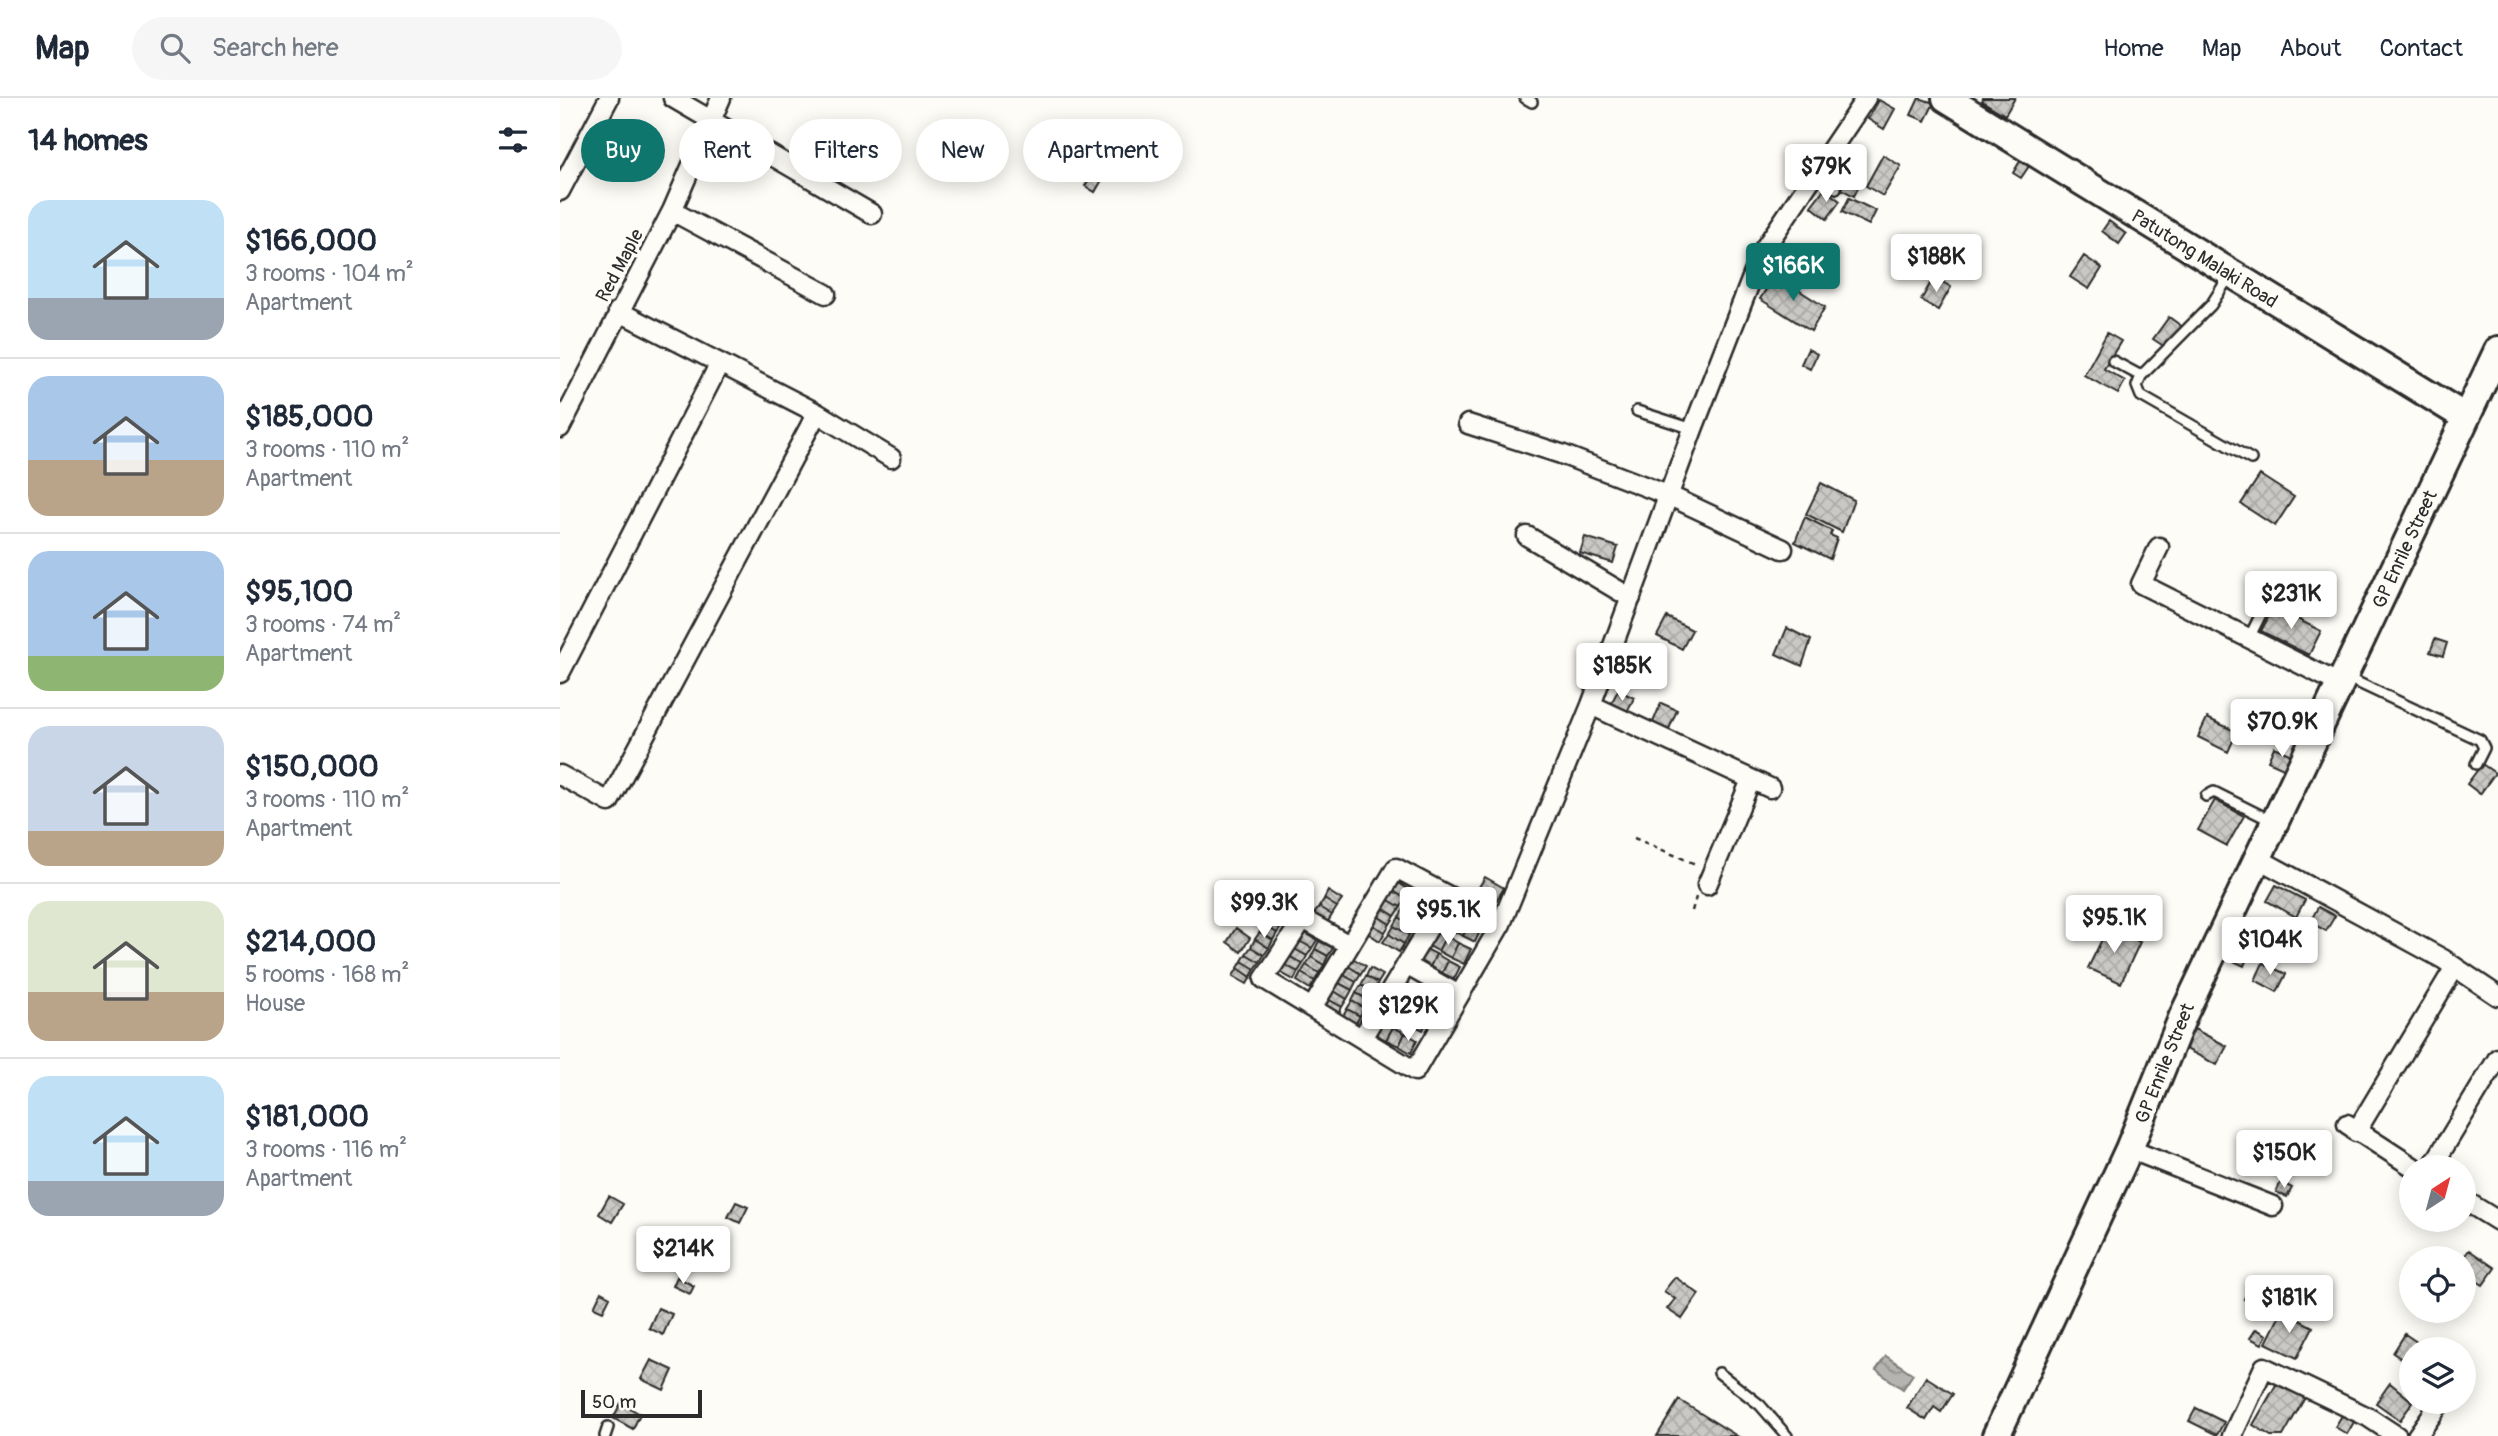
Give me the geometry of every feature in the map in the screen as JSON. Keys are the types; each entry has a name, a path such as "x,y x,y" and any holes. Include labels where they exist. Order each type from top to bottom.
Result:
{"street":[{"path":"560,191 609,98"},
{"path":"673,98 709,119"},
{"name":"Red Maple","path":"711,119 721,98"},
{"path":"1349,945 1303,919 1264,979 1415,1071 1502,924 1591,705 1762,252 1866,98"},
{"name":"Patutong Malaki Road","path":"1946,98 2465,417"},
{"path":"775,157 872,214"},
{"name":"Red Maple","path":"560,428 684,182"},
{"path":"672,211 826,294"},
{"path":"618,311 817,413 891,458"},
{"name":"GP Enrile Street","path":"1996,1436 2129,1149 2183,1016 2498,350"},
{"path":"560,673 720,363"},
{"path":"560,775 608,802 817,413"},
{"path":"1468,424 1562,454 1670,496 1783,549"},
{"path":"1527,536 1631,598"},
{"path":"2159,547 2141,584 2249,638 2342,680"},
{"path":"1591,705 1770,788"},
{"path":"1709,878 1751,780"},
{"path":"2257,858 2455,967 2498,996"},
{"path":"1312,1008 1396,868 1502,924"},
{"path":"1362,1038 1448,896"},
{"path":"1406,965 1459,995"},
{"path":"2399,1158 2351,1128 2455,967"},
{"path":"2439,1155 2498,1058"},
{"path":"2129,1149 2273,1206"},
{"path":"2476,1206 2497,1217"},
{"path":"2233,1436 2264,1367 2368,1417 2397,1436"},
{"path":"2417,1436 2433,1414"}],"lane":[{"path":"1816,175 1836,188"},
{"path":"2231,274 2211,305 2141,376 2137,386 2141,396 2250,459"},
{"path":"2113,361 2141,376"},
{"path":"1637,411 1693,429"},
{"path":"2249,638 2264,608"},
{"path":"2342,680 2480,740 2484,748 2476,764"},
{"path":"2206,796 2214,792 2274,822"},
{"path":"1718,1373 1760,1405 1787,1436"}],"path":[{"path":"1634,838 1709,878"}],"water":[{"path":"1886,1356 1913,1374 1903,1389 1876,1370"}],"building":[{"path":"1919,98 1934,103 1925,121 1911,115"},
{"path":"1983,98 2015,98 2005,115 1982,101"},
{"path":"1879,100 1895,109 1884,129 1868,119"},
{"path":"1883,155 1901,166 1883,196 1866,186"},
{"path":"2020,161 2029,166 2021,178 2013,173"},
{"path":"1845,178 1859,186 1854,196 1840,188"},
{"path":"1088,182 1101,182 1095,192 1085,186"},
{"path":"1824,189 1840,201 1827,219 1811,206"},
{"path":"1849,198 1876,211 1869,225 1842,212"},
{"path":"2109,221 2126,234 2119,244 2102,231"},
{"path":"2084,256 2102,268 2089,289 2070,277"},
{"path":"1775,275 1825,307 1811,331 1760,299"},
{"path":"1934,277 1951,287 1938,310 1921,300"},
{"path":"2169,317 2184,328 2168,349 2153,339"},
{"path":"2107,333 2121,341 2104,369 2125,381 2118,394 2084,375"},
{"path":"1808,349 1817,354 1810,369 1801,364"},
{"path":"2260,475 2294,497 2275,526 2241,504"},
{"path":"1821,483 1854,500 1842,532 1806,514"},
{"path":"1805,517 1832,531 1830,535 1837,538 1830,559 1795,542"},
{"path":"1585,537 1618,547 1613,563 1580,553"},
{"path":"2274,607 2321,631 2309,655 2261,631"},
{"path":"1667,617 1692,630 1682,649 1657,636"},
{"path":"1787,628 1811,640 1802,666 1776,654"},
{"path":"2435,639 2447,643 2443,656 2430,652"},
{"path":"1618,690 1634,698 1625,716 1609,708"},
{"path":"1661,703 1677,710 1667,734 1651,727"},
{"path":"2207,718 2237,732 2228,752 2198,737"},
{"path":"2274,747 2296,757 2290,771 2268,761"},
{"path":"2482,764 2495,773 2480,794 2467,784"},
{"path":"2215,800 2244,816 2227,846 2198,830"},
{"path":"1485,877 1504,888 1492,908 1473,897"},
{"path":"1394,880 1411,891 1406,899 1389,888"},
{"path":"2276,885 2305,900 2296,917 2267,901"},
{"path":"1389,888 1406,899 1401,907 1383,897"},
{"path":"1328,891 1342,900 1337,907 1324,899"},
{"path":"1415,892 1430,902 1425,910 1409,901"},
{"path":"1383,897 1401,907 1395,916 1378,905"},
{"path":"1324,899 1337,907 1332,915 1319,907"},
{"path":"1409,901 1425,910 1420,919 1404,909"},
{"path":"1378,905 1395,916 1390,924 1373,913"},
{"path":"1319,907 1332,915 1327,923 1314,914"},
{"path":"2318,907 2335,916 2326,931 2310,922"},
{"path":"1404,909 1420,919 1414,927 1399,917"},
{"path":"1446,909 1458,915 1451,930 1439,923"},
{"path":"1373,913 1390,924 1385,932 1368,922"},
{"path":"1458,915 1470,921 1463,936 1451,930"},
{"path":"1399,917 1414,927 1409,935 1394,926"},
{"path":"1268,918 1282,926 1277,933 1264,925"},
{"path":"1470,921 1482,927 1475,942 1463,936"},
{"path":"1368,922 1385,932 1380,941 1363,930"},
{"path":"1264,925 1277,933 1273,940 1260,932"},
{"path":"1394,926 1409,935 1404,944 1389,934"},
{"path":"2108,927 2140,942 2121,983 2088,968"},
{"path":"1236,928 1250,938 1241,952 1227,942"},
{"path":"1300,930 1317,940 1312,948 1296,939"},
{"path":"1433,930 1446,936 1438,951 1425,944"},
{"path":"1260,932 1273,940 1269,948 1255,939"},
{"path":"1389,934 1404,944 1399,952 1383,942"},
{"path":"1446,936 1458,943 1451,958 1438,951"},
{"path":"1255,939 1269,948 1264,955 1251,947"},
{"path":"1296,939 1312,948 1307,956 1291,947"},
{"path":"1319,941 1333,948 1328,956 1315,949"},
{"path":"1458,943 1471,949 1464,964 1451,958"},
{"path":"2233,944 2250,952 2244,966 2227,958"},
{"path":"1251,947 1264,955 1260,962 1246,954"},
{"path":"1291,947 1307,956 1303,964 1287,955"},
{"path":"1424,948 1436,954 1430,967 1417,960"},
{"path":"1315,949 1328,956 1324,965 1311,957"},
{"path":"1246,954 1260,962 1255,969 1242,961"},
{"path":"1436,954 1448,961 1442,973 1430,967"},
{"path":"1287,955 1303,964 1298,972 1282,963"},
{"path":"1349,956 1366,966 1361,974 1345,964"},
{"path":"1311,957 1324,965 1319,973 1306,965"},
{"path":"1242,961 1255,969 1251,977 1238,968"},
{"path":"1448,961 1460,967 1454,979 1442,973"},
{"path":"1282,963 1298,972 1294,980 1278,971"},
{"path":"2263,963 2286,974 2277,992 2255,980"},
{"path":"1345,964 1361,974 1356,982 1340,973"},
{"path":"1306,965 1319,973 1315,981 1301,973"},
{"path":"1238,968 1251,977 1247,984 1233,976"},
{"path":"1370,968 1383,975 1378,983 1366,976"},
{"path":"1301,973 1315,981 1310,989 1297,981"},
{"path":"1340,973 1356,982 1352,990 1335,981"},
{"path":"1366,976 1378,983 1374,992 1361,985"},
{"path":"1335,981 1352,990 1347,999 1331,989"},
{"path":"1405,983 1417,989 1410,1003 1398,997"},
{"path":"1361,985 1374,992 1369,1000 1356,993"},
{"path":"1331,989 1347,999 1342,1007 1326,998"},
{"path":"1417,989 1429,995 1422,1009 1410,1003"},
{"path":"1356,993 1369,1000 1364,1008 1352,1001"},
{"path":"1429,995 1441,1002 1434,1015 1422,1009"},
{"path":"1326,998 1342,1007 1338,1015 1321,1006"},
{"path":"1392,999 1405,1005 1399,1017 1386,1011"},
{"path":"1352,1001 1364,1008 1360,1016 1347,1009"},
{"path":"1405,1005 1417,1012 1411,1024 1399,1017"},
{"path":"1347,1009 1360,1016 1355,1025 1342,1018"},
{"path":"1417,1012 1429,1018 1423,1030 1411,1024"},
{"path":"1381,1021 1393,1027 1386,1040 1374,1033"},
{"path":"1393,1027 1405,1033 1399,1046 1386,1040"},
{"path":"2194,1029 2227,1046 2217,1065 2184,1048"},
{"path":"1405,1033 1417,1040 1411,1053 1399,1046"},
{"path":"2283,1147 2310,1158 2306,1170 2278,1159"},
{"path":"2281,1182 2292,1188 2287,1197 2276,1192"},
{"path":"609,1196 623,1204 612,1222 599,1214"},
{"path":"736,1202 748,1207 740,1223 728,1217"},
{"path":"2476,1255 2495,1268 2483,1285 2476,1281"},
{"path":"677,1277 694,1286 690,1294 673,1286"},
{"path":"1675,1277 1699,1294 1682,1319 1667,1309 1675,1299 1664,1291"},
{"path":"2251,1284 2261,1290 2254,1304 2244,1299"},
{"path":"601,1292 610,1297 603,1311 594,1307"},
{"path":"658,1308 672,1314 663,1335 649,1328"},
{"path":"2282,1311 2313,1327 2297,1358 2266,1343"},
{"path":"2256,1329 2267,1335 2262,1344 2250,1338"},
{"path":"2399,1344 2399,1357 2393,1353"},
{"path":"651,1360 673,1370 664,1390 641,1379"},
{"path":"1926,1377 1953,1394 1941,1412 1934,1407 1926,1420 1907,1408"},
{"path":"2280,1378 2307,1394 2283,1436 2271,1436 2253,1425"},
{"path":"2390,1383 2399,1390 2399,1414 2404,1414 2400,1420 2376,1403"},
{"path":"1679,1400 1737,1436 1657,1436"},
{"path":"621,1403 640,1414 633,1429 613,1418"},
{"path":"2196,1408 2224,1422 2217,1435 2189,1421"},
{"path":"2343,1414 2354,1422 2347,1434 2335,1427"}]}
